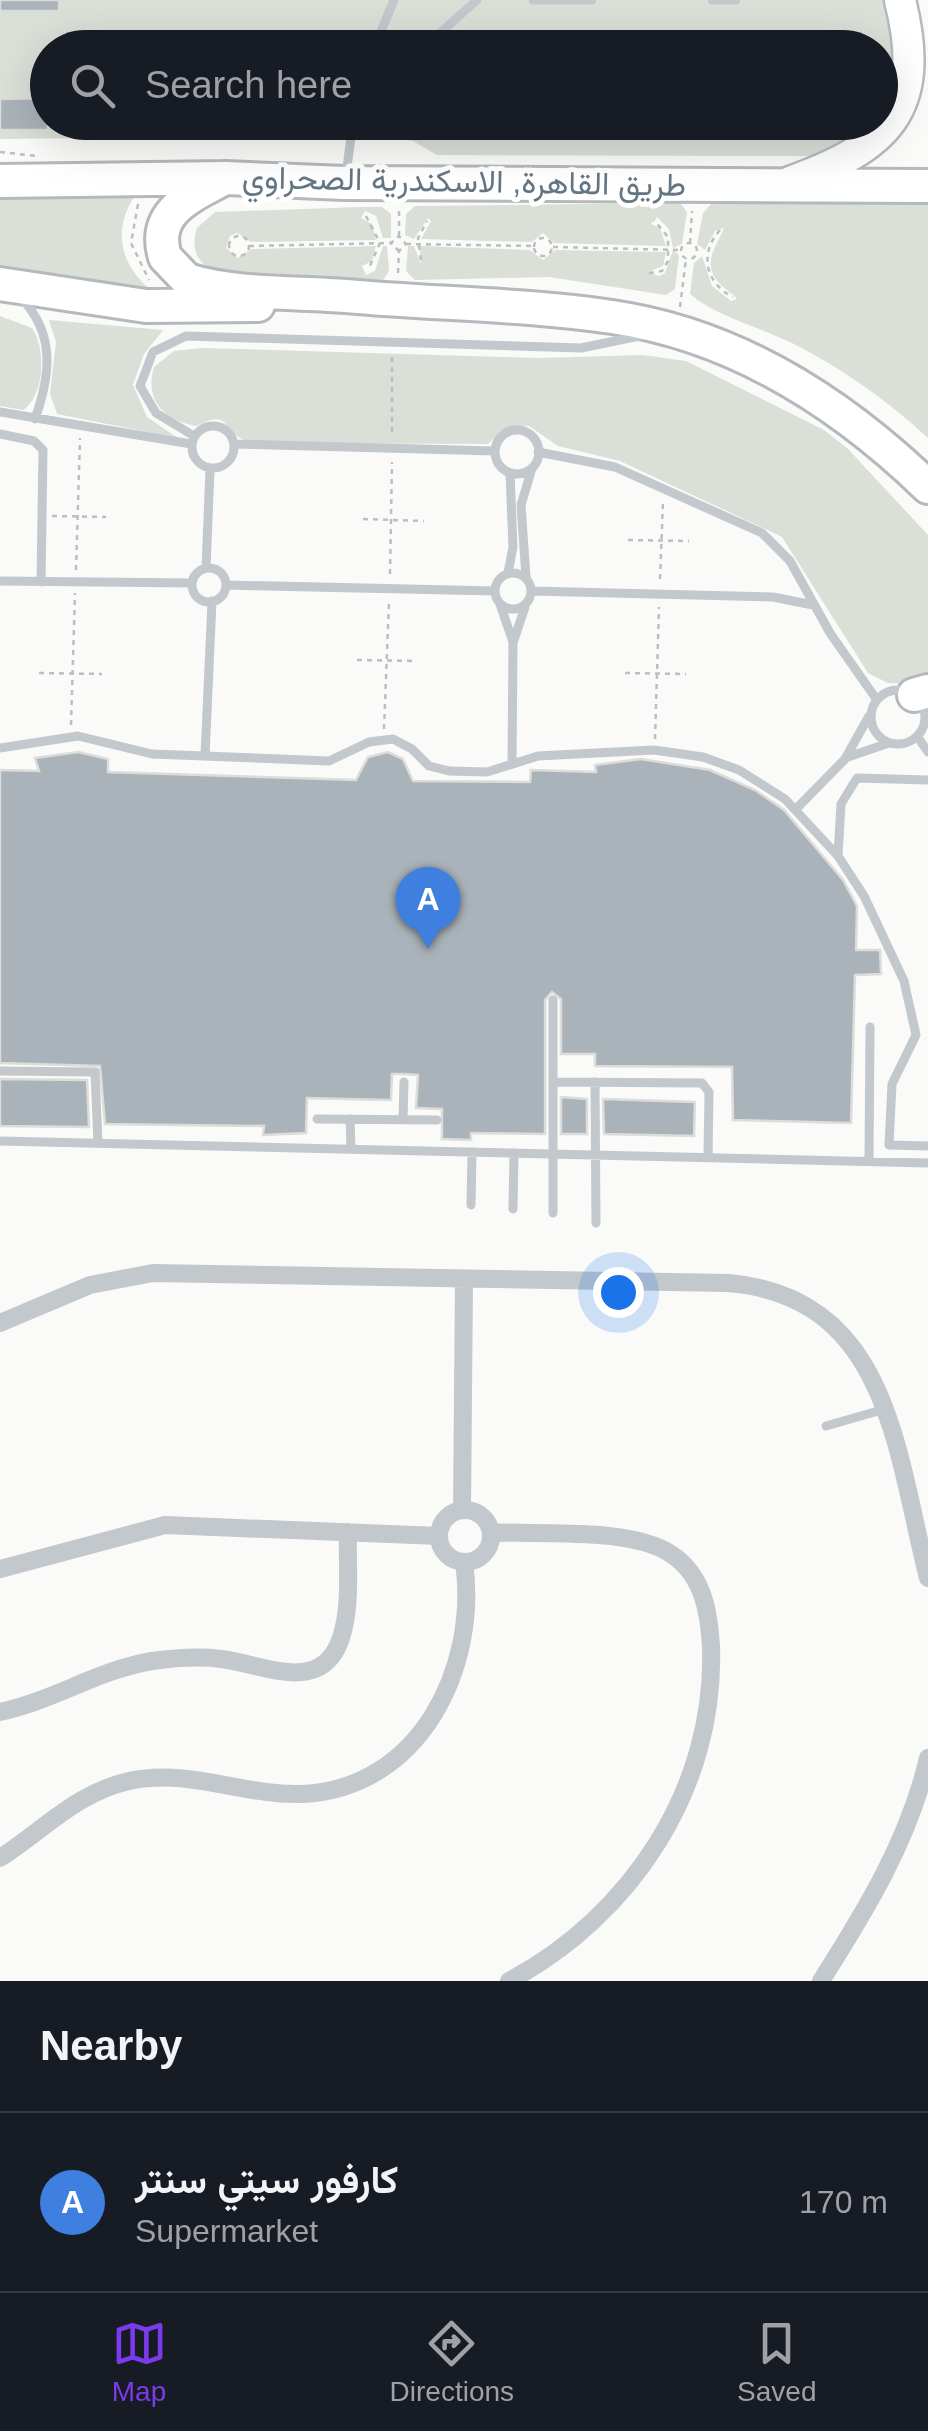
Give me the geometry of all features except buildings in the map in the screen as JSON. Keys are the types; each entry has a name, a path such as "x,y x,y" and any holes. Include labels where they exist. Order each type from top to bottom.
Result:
{"highway":[{"name":"طريق القاهرة, الاسكندرية الصحراوي","path":"0,180 226,178 345,183 928,186"},
{"path":"226,178 185,200 168,215 162,236 165,257 178,274 198,283 564,312 668,329 742,356 818,397 886,448 928,487"},
{"path":"5,286 120,304 200,308 259,305 290,291"}],"main road":[{"path":"898,117 915,62 900,0"},
{"path":"786,184 863,153 876,140"}],"street":[{"path":"0,1322 90,1285 135,1274 728,1283 772,1290 808,1305 846,1336 866,1363 885,1409 928,1578"},
{"path":"462,1510 464,1280"},
{"path":"462,1510 479,1514 491,1532 485,1553 464,1562 446,1553 440,1536 446,1519 462,1510"},
{"path":"0,1568 166,1525 440,1536"},
{"path":"0,1712 106,1672 152,1661 218,1659 280,1674 313,1669 330,1656 345,1626 348,1532"},
{"path":"491,1532 626,1539 661,1548 697,1580 710,1644 709,1697 699,1750 681,1800 656,1846 626,1888 589,1926 509,1981"},
{"path":"0,1858 68,1806 128,1781 191,1777 300,1794 338,1788 374,1774 422,1732 455,1673 466,1630 464,1562"},
{"path":"821,1981 890,1864 914,1808 928,1758"}],"lane":[{"path":"381,30 394,0"},
{"path":"443,30 477,0"},
{"path":"533,0 592,0"},
{"path":"712,0 736,0"},
{"path":"345,183 351,140"},
{"path":"5,286 33,312 48,350 36,419"},
{"path":"210,469 196,460 193,440 156,413 140,386 153,352 171,340 207,334 581,348 668,329"},
{"path":"0,412 193,440 216,426 230,434 235,444"},
{"path":"495,591 508,574 513,547 510,473 499,464 495,451 501,438 514,430 534,438 538,452 521,505 526,577 532,591 513,642"},
{"path":"0,434 41,446 40,582"},
{"path":"235,444 495,451"},
{"path":"210,469 226,464 235,444"},
{"path":"538,452 602,463 664,486 772,542 790,561 875,704 872,726 890,742"},
{"path":"510,473 532,467"},
{"path":"0,581 192,583 206,568 210,469"},
{"path":"206,568 220,572 226,584"},
{"path":"508,574 526,577"},
{"path":"192,583 197,597 212,602 219,598 226,584"},
{"path":"226,584 495,591"},
{"path":"495,591 513,642 512,764"},
{"path":"532,591 773,598 814,605"},
{"path":"205,756 212,602"},
{"path":"500,604 514,610 527,604"},
{"path":"796,809 846,758 875,704 890,691 922,710"},
{"path":"846,758 890,742 904,743 922,710"},
{"path":"922,710 928,752"},
{"path":"0,748 78,736 141,753 334,760 361,745 384,739 403,743 434,769 480,772 538,756 654,750 721,762 772,788 796,809 838,856 882,931 915,1018 916,1035 892,1084 891,1162"},
{"path":"838,856 840,804 857,778 928,780"},
{"path":"553,1000 553,1213"},
{"path":"870,1027 870,1161"},
{"path":"0,1071 95,1072 98,1143"},
{"path":"403,1119 404,1082"},
{"path":"553,1082 706,1084 708,1157"},
{"path":"595,1082 596,1224"},
{"path":"317,1119 437,1120"},
{"path":"350,1119 351,1149"},
{"path":"0,1141 928,1163"},
{"path":"889,1145 928,1146"},
{"path":"471,1205 472,1152"},
{"path":"513,1209 514,1153"},
{"path":"826,1426 885,1409"}],"path":[{"path":"249,246 391,243 398,236 400,182"},
{"path":"694,184 690,243 696,253"},
{"path":"366,216 376,228 380,243 368,270"},
{"path":"649,272 665,269 669,250 666,231 654,220"},
{"path":"421,260 417,244 427,221"},
{"path":"720,230 707,254 712,280 733,297"},
{"path":"398,236 406,244 534,246 546,238 552,247"},
{"path":"391,243 399,251 406,244"},
{"path":"552,247 680,250 690,243"},
{"path":"534,246 545,256 552,247"},
{"path":"680,250 686,259"},
{"path":"668,329 686,259 696,253 707,254"},
{"path":"384,739 392,520 391,341"},
{"path":"654,750 664,486"},
{"path":"42,516 106,518"},
{"path":"363,518 424,522"},
{"path":"628,540 689,540"},
{"path":"357,660 418,661"},
{"path":"39,673 102,674"},
{"path":"625,674 686,674"}],"shaded area":[{"path":"0,0 886,0 893,28 30,30 30,139 0,139"},
{"path":"406,140 849,140 824,153 806,156 437,155"},
{"path":"134,197 123,224 123,250 135,273 155,293 0,272 0,198"},
{"path":"680,203 687,212 682,244 673,248 669,229 657,217 651,224 660,228 666,246 554,243 543,233 532,242 421,239 431,221 428,218 414,239 405,235 406,214 415,206"},
{"path":"711,204 928,204 928,438 830,364 713,309 690,294 694,263 702,256 712,286 731,301 737,299 719,283 711,268 712,255 724,228 715,231 705,250 697,244 703,213"},
{"path":"382,207 391,214 391,238 383,238 376,216 365,211 361,218 372,224 376,240 251,242 237,233 230,236 226,248 238,258 251,249 376,246 372,261 362,266 366,275 375,271 383,246 387,246 389,271 383,280 224,275 198,258 194,245 197,228 215,212"},
{"path":"408,246 414,246 421,264 420,246 530,250 543,260 555,250 666,252 663,266 648,272 659,276 665,273 673,250 679,255 675,289 666,295 549,277 415,280 406,271"},
{"path":"0,316 32,328 40,347 39,383 36,394 23,410 0,406"},
{"path":"49,320 163,330 144,354 133,385 147,417 178,438 57,414 50,394 56,342"},
{"path":"202,348 538,358 643,355 686,361 824,430 848,449 928,535 928,685 888,683 868,673 782,537 620,461 558,446 529,426 503,430 488,444 269,443 244,440 220,420 196,426 175,419 154,399 154,367 174,351"}],"place":[{"name":"كارفور سيتي سنتر","path":"428,949"}]}
